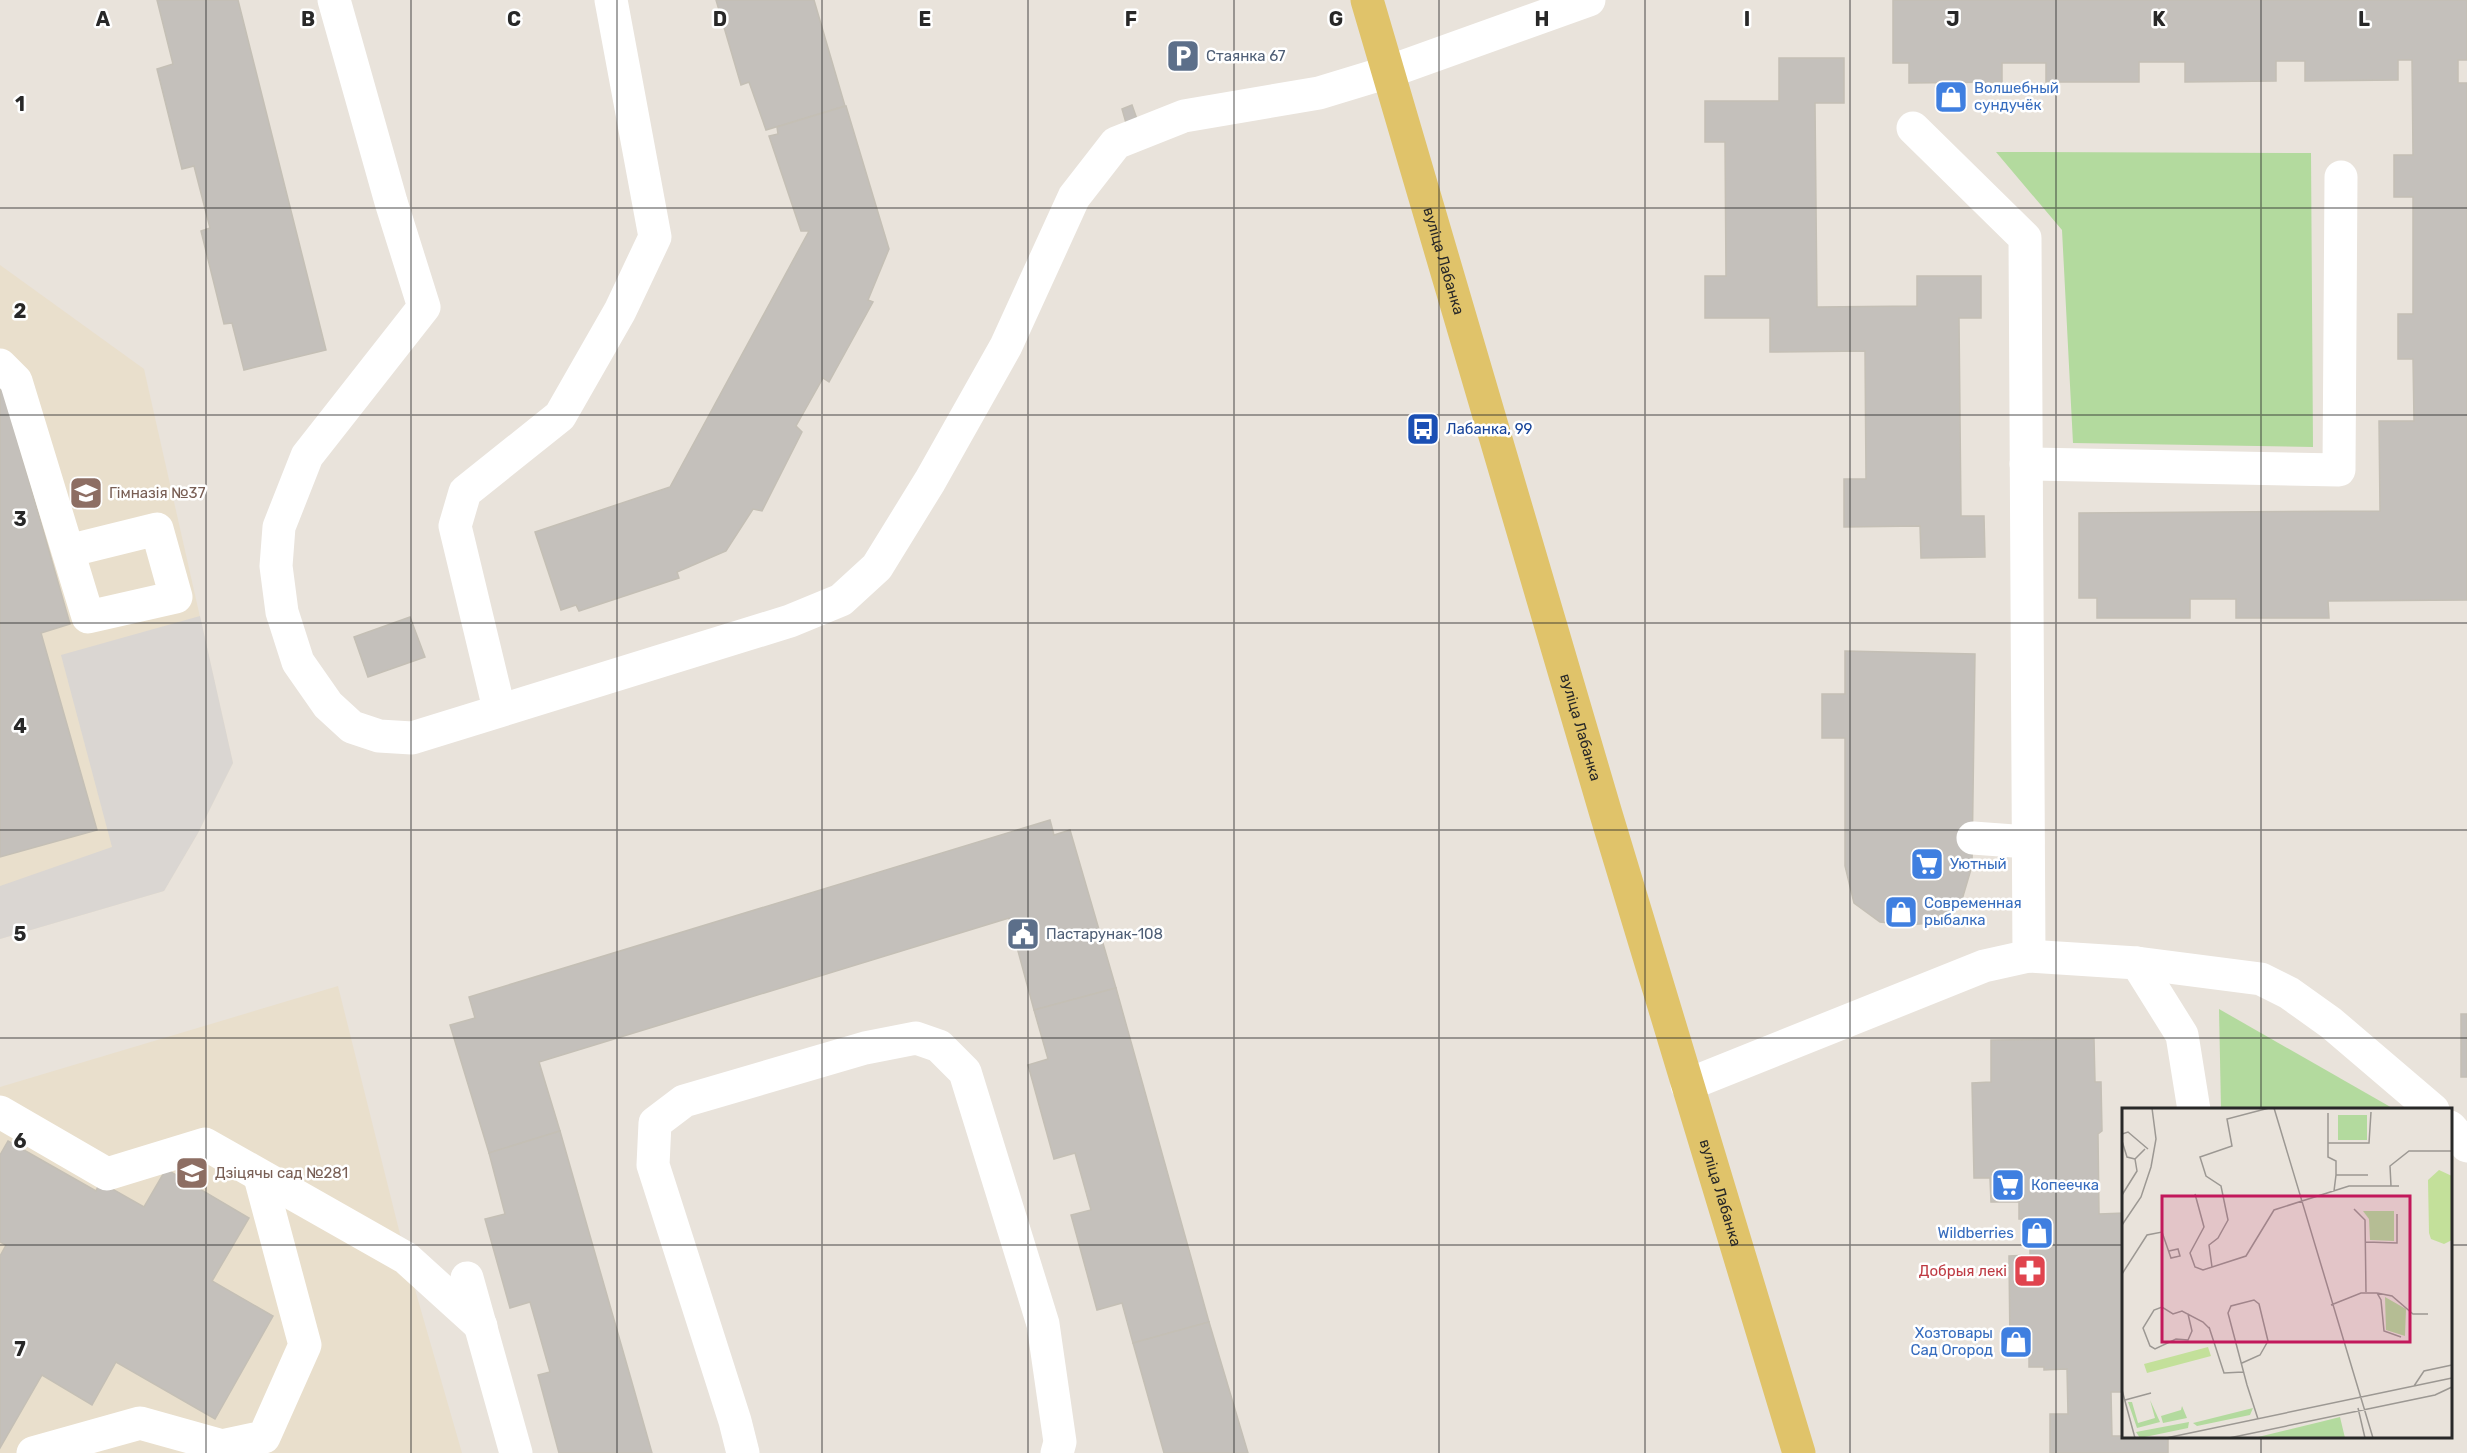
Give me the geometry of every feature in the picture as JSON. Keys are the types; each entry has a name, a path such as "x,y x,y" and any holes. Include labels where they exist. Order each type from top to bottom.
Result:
{"main road":[{"name":"вуліца Лабанка","path":"1367,0 1687,1085 1799,1453"}],"lane":[{"path":"334,0 388,191 424,307 307,456 279,527 276,566 282,612 298,662 328,705 352,728 379,736 412,738 499,709 790,621 841,600 877,567 930,481 1006,346 1074,197 1116,143 1184,116 1319,93 1388,72 1589,0"},
{"path":"499,709 455,526 465,492 560,416 620,311 655,237 611,0"},
{"path":"1913,128 2025,238 2029,956"},
{"path":"2026,464 2339,470 2341,177"},
{"path":"0,365 16,381 68,551"},
{"path":"1973,838 2028,842"},
{"path":"1687,1085 1984,966 2029,956 2137,963 2261,979 2289,993 2331,1023 2431,1108"},
{"path":"2137,963 2182,1035 2194,1108"},
{"path":"743,1453 735,1421 653,1165 655,1124 684,1101 865,1048 916,1038 939,1046 964,1072 1043,1324 1060,1442 1057,1453"},
{"path":"0,1112 107,1174 205,1144 406,1258 481,1326"},
{"path":"2452,1128 2467,1146"},
{"path":"33,1453 140,1423 222,1446 264,1437 304,1345 260,1177"},
{"path":"467,1278 516,1453"}],"shaded area":[{"name":"Гімназія №37","path":"0,265 144,369 233,763 198,833 164,891 0,939"},
{"path":"200,616 233,763 198,833 164,891 0,939 0,886 112,847 61,655"},
{"name":"Дзіцячы сад №281","path":"338,986 406,1258 462,1453 0,1453 0,1087"}],"green space":[{"path":"1996,152 2311,153 2313,447 2073,443 2062,230"},
{"path":"2219,1009 2392,1108 2221,1108"}],"building":[{"path":"157,0 238,0 326,350 244,370 232,323 224,324 201,231 210,228 194,166 182,169 157,69 173,64"},
{"path":"716,0 814,0 845,106 766,130 749,82 741,85"},
{"path":"1893,0 2467,0 2467,60 2458,60 2458,83 2467,83 2467,600 2328,601 2329,618 2236,618 2236,599 2190,599 2190,618 2097,618 2097,598 2079,598 2079,513 2380,511 2379,421 2414,421 2413,359 2398,359 2398,314 2413,314 2413,197 2394,197 2394,155 2413,155 2412,60 2398,60 2398,80 2305,81 2305,61 2276,61 2276,81 2185,82 2185,62 2139,62 2139,82 2046,82 2046,63 2002,63 2002,82 1909,83 1909,63 1893,63"},
{"path":"1779,58 1844,58 1844,103 1815,103 1817,307 1917,306 1917,276 1981,276 1981,318 1959,318 1961,516 1984,516 1985,557 1921,558 1920,526 1844,527 1844,479 1866,479 1865,351 1770,352 1770,318 1705,318 1705,276 1726,276 1725,142 1705,142 1705,101 1779,101"},
{"path":"1132,105 1137,119 1126,123 1122,109"},
{"path":"846,106 889,249 868,300 873,302 829,382 823,378 796,426 802,432 762,511 753,509 726,551 677,572 679,578 579,611 576,605 561,610 535,532 670,487 809,231 801,231 769,136 778,134 777,127"},
{"path":"0,380 70,624 41,633 97,830 0,857"},
{"path":"410,617 425,657 368,677 354,637"},
{"path":"1845,651 1975,654 1972,866 1961,903 1942,922 1908,925 1880,922 1854,903 1845,866 1845,738 1822,738 1822,694 1845,694"},
{"path":"1050,820 1054,835 1070,830 1116,988 1034,1010 1009,918 539,1062 560,1131 489,1153 450,1025 475,1018 469,997"},
{"path":"1116,988 1209,1322 1133,1343 1122,1303 1097,1310 1071,1215 1091,1210 1075,1153 1054,1159 1028,1065 1048,1059 1034,1010"},
{"path":"2461,1014 2467,1014 2467,1077 2461,1077"},
{"path":"2094,1039 2095,1082 2101,1082 2102,1131 2098,1134 2099,1214 2122,1213 2122,1392 2111,1392 2112,1436 2168,1438 2168,1453 2050,1453 2050,1414 2068,1414 2067,1369 2044,1370 2044,1367 2029,1367 2029,1348 2010,1348 2009,1256 2030,1255 2030,1230 2035,1230 2035,1219 2019,1219 2019,1202 1991,1202 1990,1178 1974,1178 1972,1083 1991,1082 1991,1040"},
{"path":"560,1131 652,1453 559,1453 538,1375 550,1372 530,1302 510,1308 485,1219 505,1214 489,1153"},
{"path":"8,1141 96,1191 100,1182 144,1207 166,1169 249,1218 212,1281 273,1316 215,1419 116,1362 92,1405 42,1375 0,1448 0,1256 6,1245 0,1242 0,1155"},
{"path":"1209,1322 1248,1453 1164,1453 1133,1343"}],"place":[{"name":"Стаянка 67","path":"1183,56"},
{"name":"Волшебный сундучёк","path":"1951,97"},
{"name":"Лабанка, 99","path":"1423,429"},
{"name":"Гімназія №37","path":"86,493"},
{"name":"Уютный","path":"1927,864"},
{"name":"Современная рыбалка","path":"1901,912"},
{"name":"Пастарунак-108","path":"1023,934"},
{"name":"Дзіцячы сад №281","path":"192,1173"},
{"name":"Копеечка","path":"2008,1185"},
{"name":"Wildberries","path":"2037,1233"},
{"name":"Добрыя лекі","path":"2030,1271"},
{"name":"Хозтовары Сад Огород","path":"2016,1342"}]}
